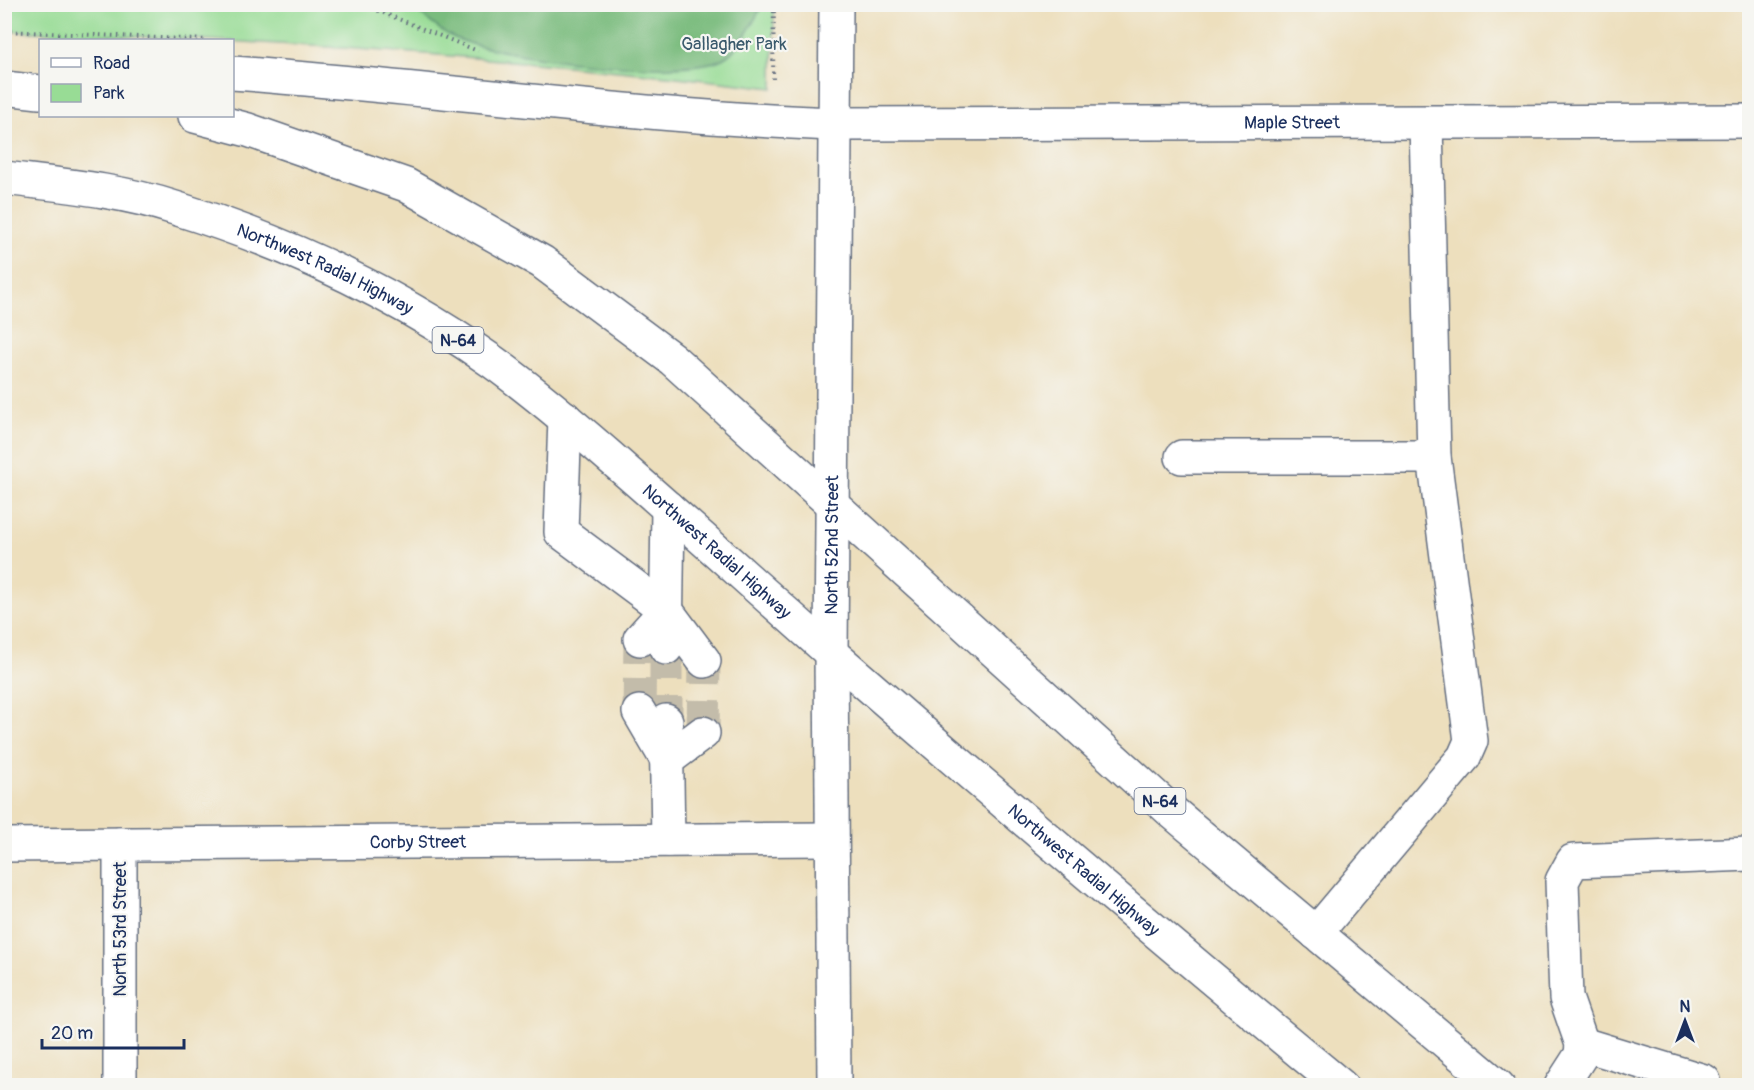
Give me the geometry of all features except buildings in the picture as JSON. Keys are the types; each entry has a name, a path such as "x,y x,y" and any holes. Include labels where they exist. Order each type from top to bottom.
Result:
{"main road":[{"name":"North 52nd Street","path":"834,1086 831,653 836,4"},
{"name":"Maple Street","path":"234,73 334,80 743,120 836,124 1749,121"},
{"path":"4,86 39,81"},
{"path":"4,86 39,92"},
{"name":"N-64","path":"199,117 248,130 406,185 542,262 672,359 1170,810 1498,1086"},
{"path":"1316,933 1464,757 1472,741 1434,457 1426,123"},
{"name":"Northwest Radial Highway","path":"4,178 79,188 172,207 352,277 416,313 494,362 565,418 831,653 1154,931 1341,1086"},
{"path":"565,418 561,532 666,610 704,661"},
{"path":"1182,457 1434,457"},
{"path":"653,644 666,610 668,508"},
{"path":"653,716 667,760 668,840"},
{"path":"667,760 703,733"},
{"name":"Corby Street","path":"4,845 832,839"},
{"name":"North 53rd Street","path":"120,844 120,1086"},
{"path":"1561,1086 1581,1055 1582,1044 1566,998 1562,881 1574,861 1749,854"},
{"path":"1582,1044 1704,1081"}],"path":[{"path":"361,4 483,53"},
{"path":"773,88 774,4"},
{"path":"4,31 188,39"}],"green space":[{"name":"Gallagher Park","path":"5,4 774,5 773,88 581,67 234,41 234,39 5,31"},
{"path":"409,5 762,5 734,50 722,59 700,65 668,67 588,63 507,52 475,45 447,34"}],"tunnel":[{"path":"639,712 640,639"},
{"path":"666,648 666,721"},
{"path":"703,733 704,661"}]}
